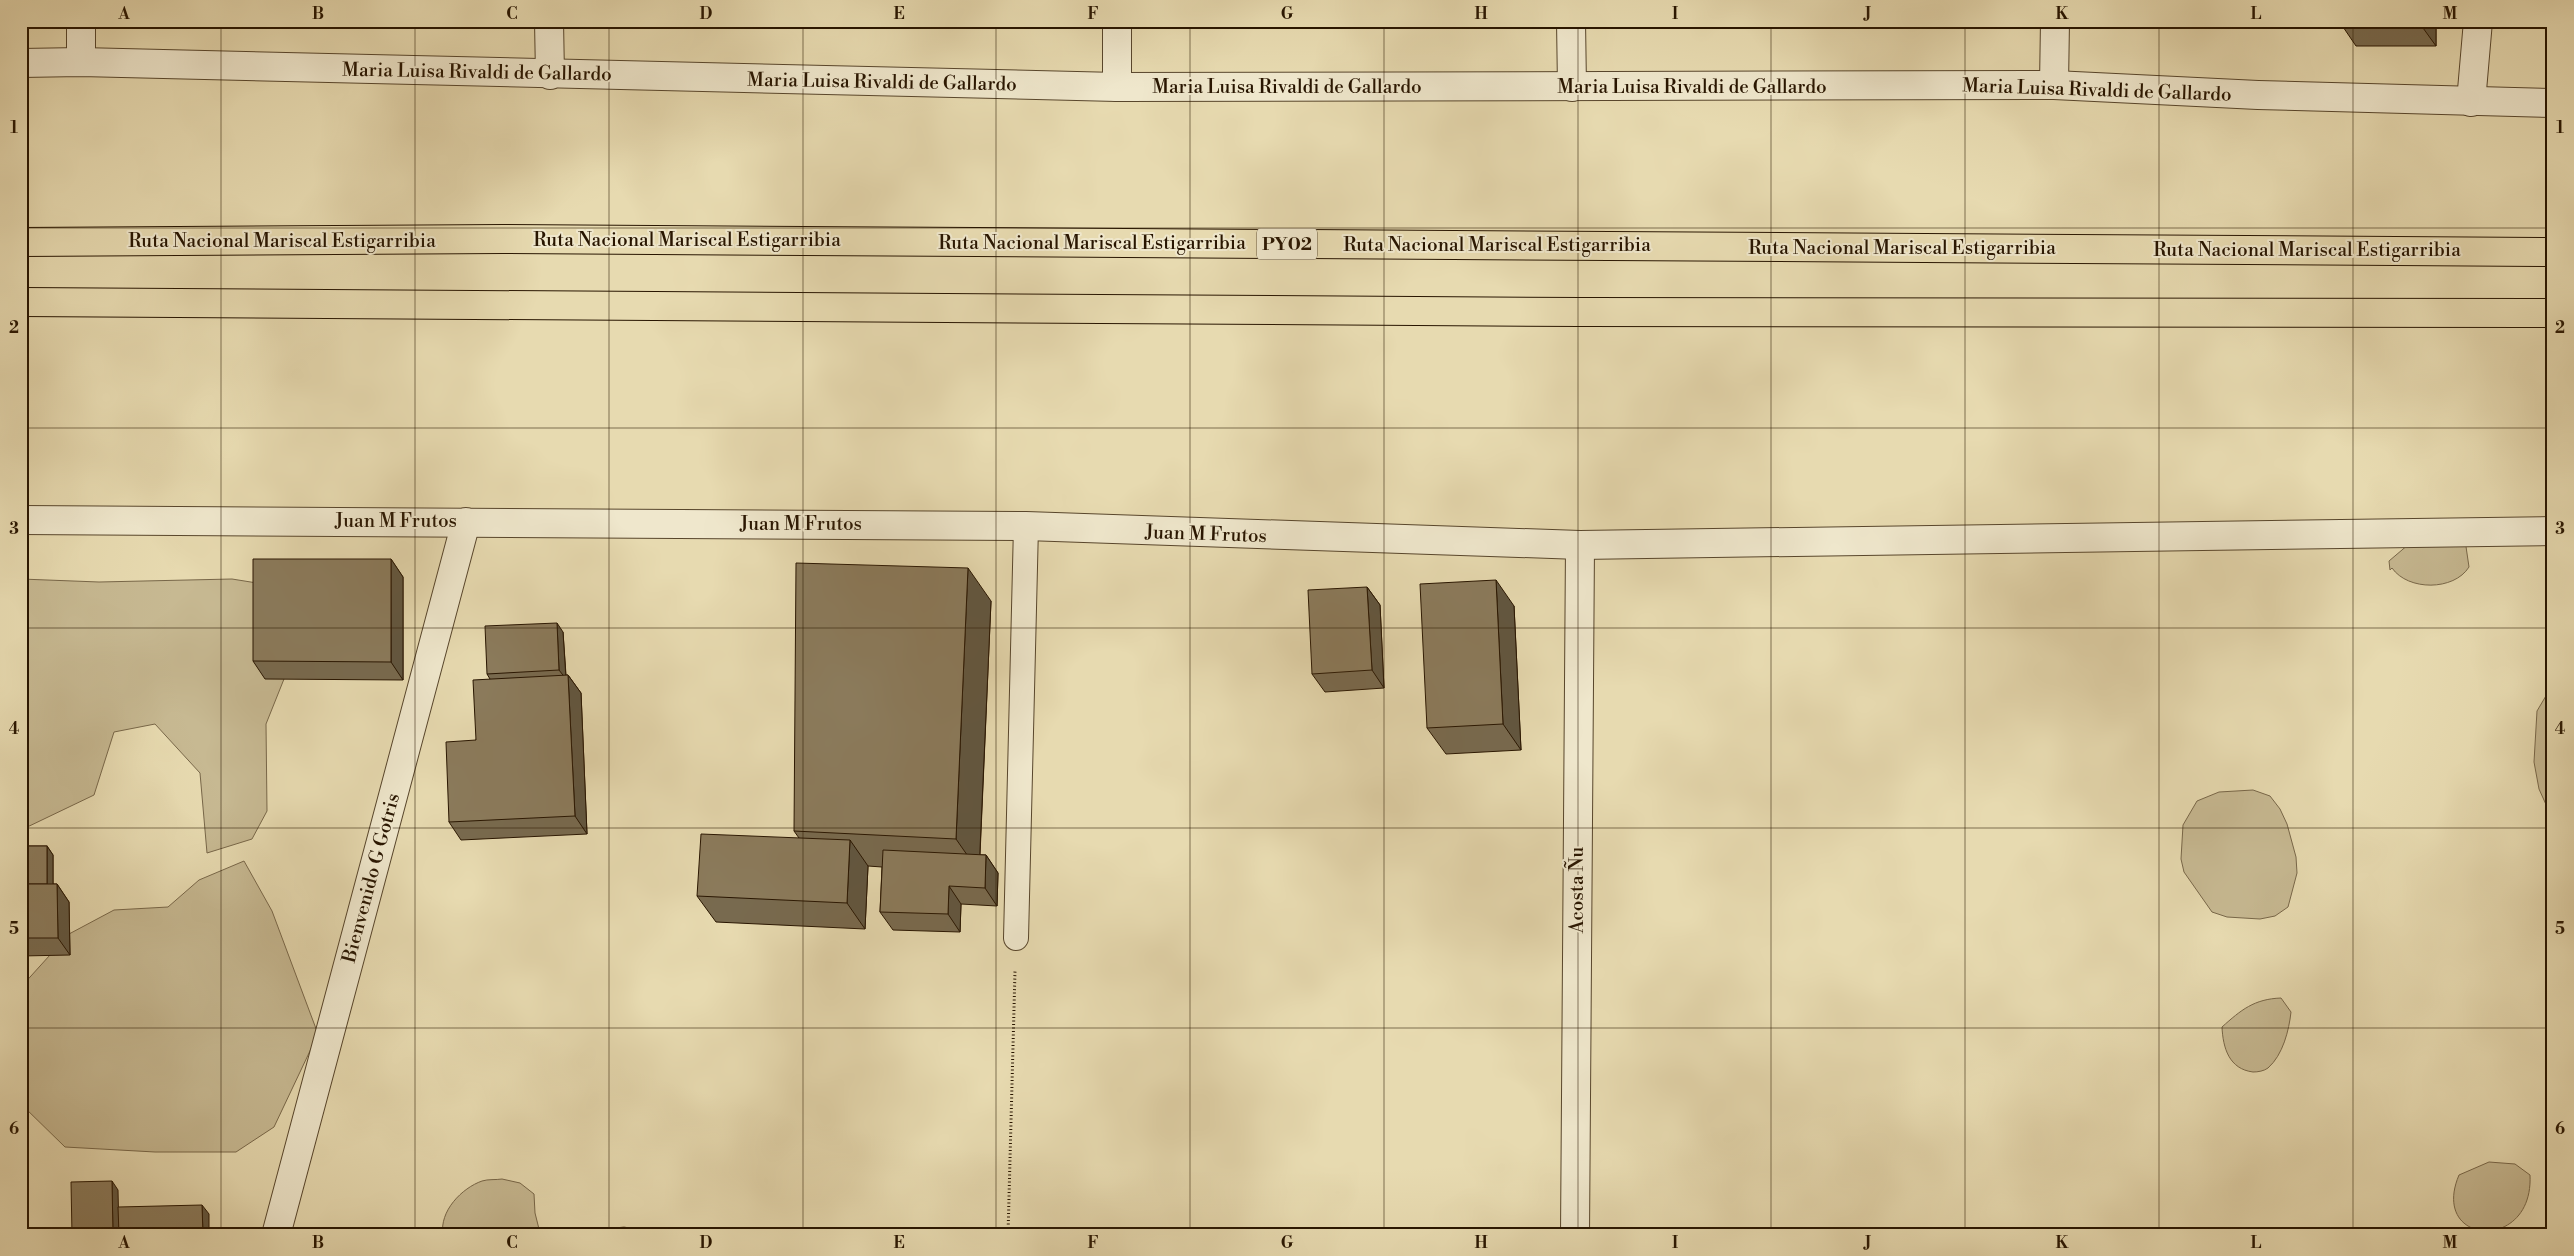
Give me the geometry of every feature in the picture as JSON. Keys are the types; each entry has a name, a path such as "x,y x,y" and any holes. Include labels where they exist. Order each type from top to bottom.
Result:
{"highway":[{"name":"Ruta Nacional Mariscal Estigarribia","path":"21,242 502,239 2553,252"},
{"path":"21,302 1571,312 2553,313"}],"street":[{"path":"81,21 81,62"},
{"path":"549,21 550,74"},
{"path":"1117,21 1117,87"},
{"path":"1571,21 1572,87"},
{"path":"2054,85 2055,21"},
{"path":"2471,102 2478,21"},
{"name":"Maria Luisa Rivaldi de Gallardo","path":"21,63 81,62 1117,87 2054,85 2471,102 2553,103"},
{"name":"Juan M Frutos","path":"21,520 1026,526 1580,545 2553,531"},
{"name":"Bienvenido G Gotris","path":"276,1235 466,522"},
{"name":"Acosta Ñu","path":"1575,1235 1580,545"}],"lane":[{"path":"1016,938 1026,526"}],"path":[{"path":"1008,1235 1016,938"}],"shaded area":[{"path":"2464,533 2469,567 2453,581 2431,585 2419,584 2399,576 2392,568 2390,570 2389,561 2409,544"},
{"path":"21,579 99,582 232,579 288,588 300,639 266,724 267,811 252,839 207,853 200,773 155,724 114,732 94,795 21,830"},
{"path":"2553,684 2553,820 2539,789 2534,762 2537,711"},
{"path":"2253,790 2270,796 2280,809 2287,824 2296,857 2297,873 2288,907 2275,916 2260,919 2227,917 2212,912 2184,872 2181,859 2183,825 2197,801 2219,792"},
{"path":"244,861 272,911 318,1034 274,1127 236,1152 155,1152 65,1147 21,1104 21,987 69,934 114,910 168,907 199,880"},
{"path":"2281,998 2291,1012 2287,1034 2278,1056 2265,1070 2253,1072 2238,1067 2226,1050 2222,1027 2248,1006"},
{"path":"2489,1162 2515,1164 2530,1175 2527,1200 2516,1218 2501,1228 2485,1231 2469,1227 2458,1216 2454,1199 2459,1175"},
{"path":"502,1179 520,1183 534,1194 535,1213 539,1229 536,1235 443,1235 443,1226 448,1209 460,1195 474,1184 487,1180"},
{"path":"624,1227 661,1234 600,1235 607,1229"}],"building":[{"path":"253,559 391,559 391,662 253,661"},
{"path":"796,563 968,568 956,839 794,831"},
{"path":"1496,580 1503,724 1427,728 1420,584"},
{"path":"1367,587 1372,670 1312,674 1308,590"},
{"path":"557,623 559,670 487,674 485,626"},
{"path":"568,675 575,816 449,822 446,742 476,740 473,680"},
{"path":"701,834 850,840 847,903 697,896"},
{"path":"21,846 47,846 47,884 21,884"},
{"path":"883,850 986,855 985,888 949,886 948,914 880,912"},
{"path":"21,884 57,884 58,938 21,938"},
{"path":"112,1181 113,1235 72,1235 71,1182"},
{"path":"202,1205 203,1235 119,1235 118,1207"}]}
